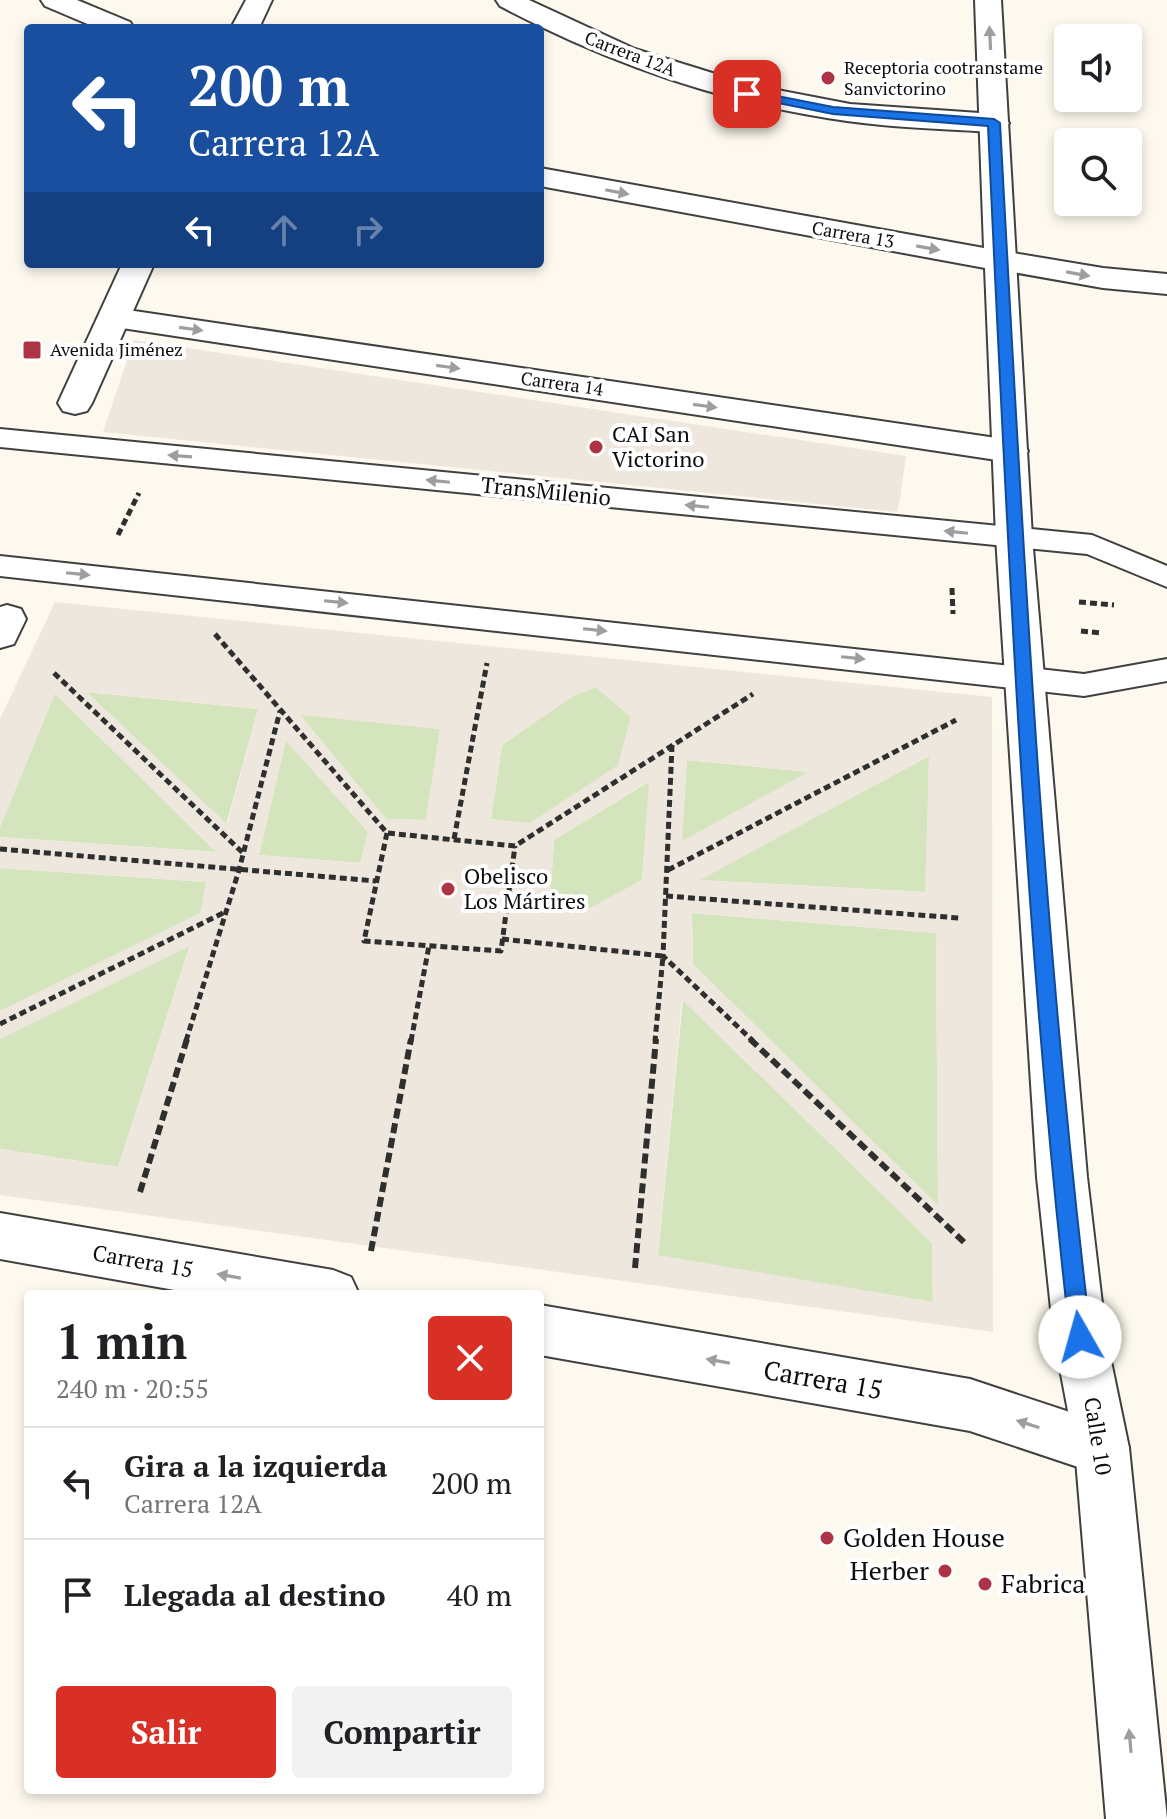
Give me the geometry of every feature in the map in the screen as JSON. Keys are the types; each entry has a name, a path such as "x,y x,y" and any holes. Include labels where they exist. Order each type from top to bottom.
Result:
{"street":[{"path":"54,0 111,24"},
{"path":"247,24 259,0"},
{"name":"Carrera 12A","path":"509,0 636,61 747,94 833,111 994,123"},
{"name":"Calle 10","path":"988,0 1014,537 1062,1177 1080,1337 1102,1448 1137,1819"},
{"name":"Carrera 13","path":"544,178 1001,261 1103,278 1167,284"},
{"path":"75,403 136,268"},
{"name":"Carrera 14","path":"114,318 1010,451"},
{"name":"Carrera 15","path":"0,1236 310,1290"},
{"name":"Carrera 15","path":"544,1331 970,1405 1102,1448"}],"lane":[{"name":"TransMilenio","path":"0,438 1167,553"},
{"name":"TransMilenio","path":"1092,545 1167,577"},
{"path":"0,566 1167,694"},
{"path":"1084,685 1167,670"}],"path":[{"path":"116,539 143,485"},
{"path":"952,588 953,614"},
{"path":"212,630 387,833 515,846 759,691"},
{"path":"454,839 489,651"},
{"path":"54,673 244,853"},
{"path":"140,1192 244,853 281,710"},
{"path":"667,870 956,720"},
{"path":"635,1268 663,956 672,745"},
{"path":"387,833 364,941 501,951 515,846"},
{"path":"0,849 376,881"},
{"path":"666,896 959,918"},
{"path":"0,1024 226,911"},
{"path":"502,939 663,956 967,1245"},
{"path":"370,1258 429,946"}],"green space":[{"path":"596,687 631,717 618,766 530,824 491,819 502,745 573,696"},
{"path":"86,692 258,709 226,825"},
{"path":"55,693 217,852 0,837 0,827"},
{"path":"299,714 440,729 426,820 386,819"},
{"path":"286,740 368,832 361,863 259,855"},
{"path":"929,756 926,892 698,880"},
{"path":"687,760 809,772 681,842"},
{"path":"650,781 642,880 591,908 550,901 554,840"},
{"path":"0,868 206,882 201,913 0,1011"},
{"path":"692,913 936,933 938,1206 693,964"},
{"path":"190,945 118,1167 0,1149 0,1039"},
{"path":"683,999 932,1243 933,1302 658,1256"}],"shaded area":[{"path":"134,340 906,456 900,499 897,512 103,432"},
{"path":"55,602 992,697 993,1332 0,1195 0,1149 118,1167 190,946 0,1039 0,1011 200,913 206,882 0,868 0,837 216,852 55,694 0,827 0,719","holes":["595,687 631,717 618,765 530,823 491,819 502,745 573,696","88,692 258,709 227,824 88,693","300,715 440,729 426,820 386,819","286,741 368,832 360,863 259,855","928,756 929,757 925,892 700,880","688,760 808,772 682,841","649,781 642,880 591,908 550,901 554,840","692,913 936,933 938,1205 693,964","682,1000 932,1243 933,1302 658,1255"]}],"place":[{"name":"Receptoria cootranstame Sanvictorino","path":"828,78"},
{"name":"Avenida Jiménez","path":"32,350"},
{"name":"CAI San Victorino","path":"596,447"},
{"name":"Obelisco Los Mártires","path":"448,889"},
{"name":"Golden House","path":"827,1538"},
{"name":"Herber","path":"945,1571"},
{"name":"Fabrica","path":"985,1584"}],"route":[{"path":"747,94 833,111 994,123 1014,537 1062,1177 1080,1337"}]}
